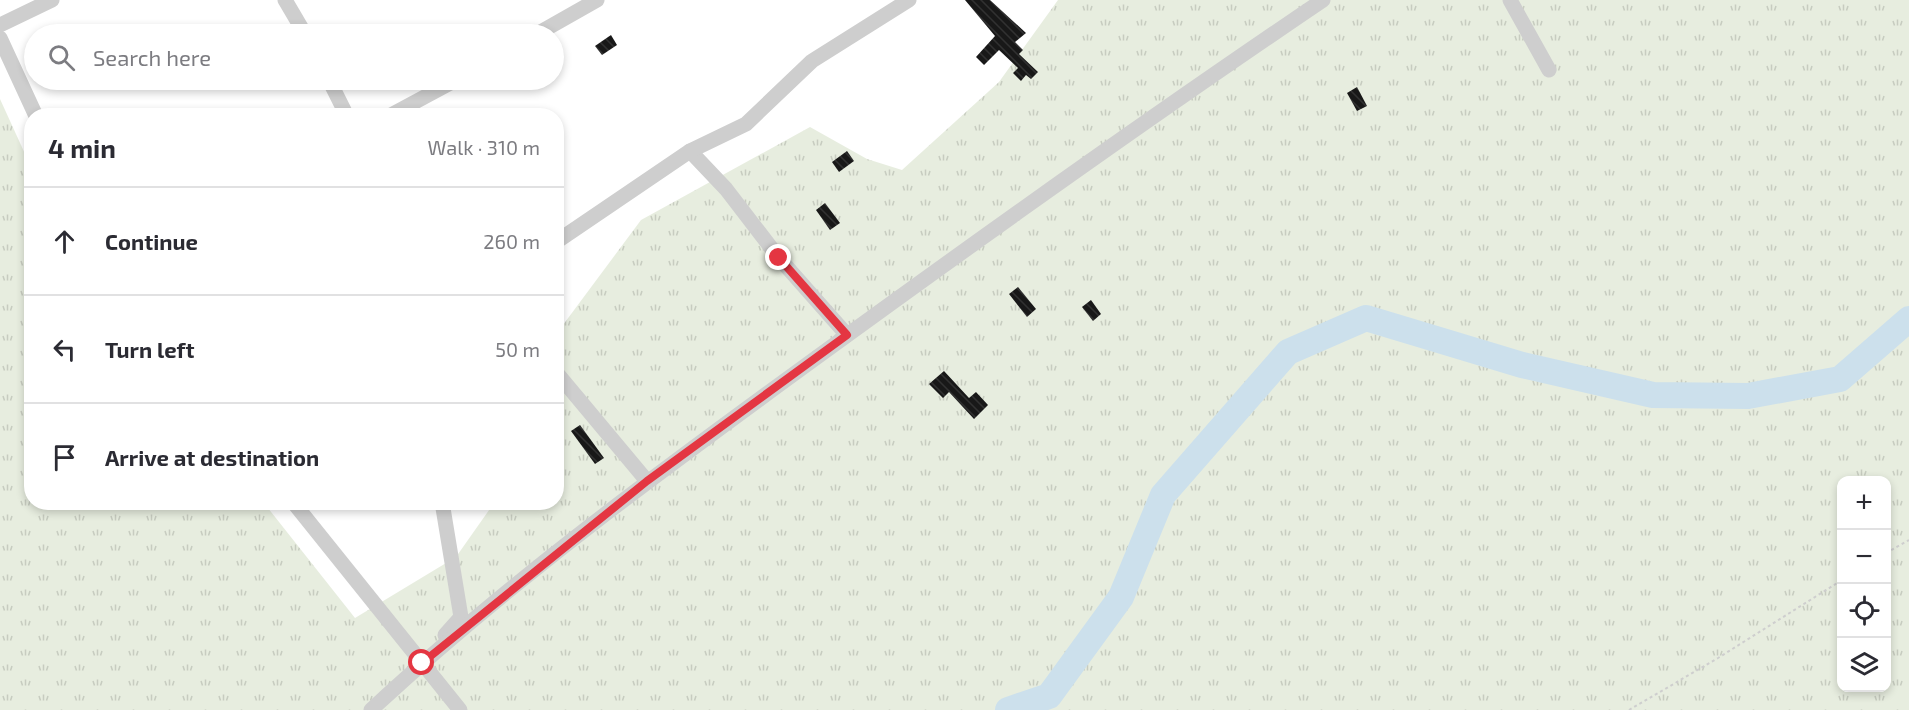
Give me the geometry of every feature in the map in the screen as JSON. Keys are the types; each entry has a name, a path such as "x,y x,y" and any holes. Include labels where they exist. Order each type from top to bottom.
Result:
{"street":[{"path":"0,25 52,0"},
{"path":"285,0 299,24"},
{"path":"555,24 597,0"},
{"path":"564,237 690,151 746,124 812,61 909,0"},
{"path":"371,710 422,663 647,481 1164,107 1323,0"},
{"path":"1510,0 1549,70"},
{"path":"0,38 32,108"},
{"path":"334,90 343,108"},
{"path":"405,108 438,90"},
{"path":"690,151 726,189 779,258 847,335"},
{"path":"564,382 647,481"},
{"path":"299,510 460,710"},
{"path":"422,663 461,617 443,510"}],"path":[{"path":"1891,551 1909,540"},
{"path":"1629,710 1718,658 1837,583"}],"green space":[{"path":"1058,0 1909,0 1909,710 0,710 0,99 24,152 24,510 270,510 355,618 456,557 489,510 564,510 564,324 641,220 810,127 867,159 902,170 999,82"}],"building":[{"path":"965,0 990,0 1026,33 1015,42 1023,50 1019,54 1038,72 1031,79 1026,75 1021,81 1013,73 1018,68 999,50 984,65 976,57 995,36"},
{"path":"611,35 617,45 602,55 595,46"},
{"path":"1357,87 1367,106 1357,111 1347,93"},
{"path":"847,151 854,161 839,172 832,162"},
{"path":"825,203 840,223 830,230 816,210"},
{"path":"1018,287 1036,309 1027,317 1009,294"},
{"path":"1091,300 1101,314 1093,321 1082,307"},
{"path":"944,371 969,398 976,392 988,405 974,419 949,392 943,398 929,384"},
{"path":"580,425 604,458 595,464 571,431"}],"waterway":[{"path":"1008,710 1049,696 1121,597 1163,495 1288,352 1366,318 1522,365 1653,395 1748,396 1840,379 1909,319"}],"route":[{"path":"422,663 647,481 847,335 779,258"}]}
